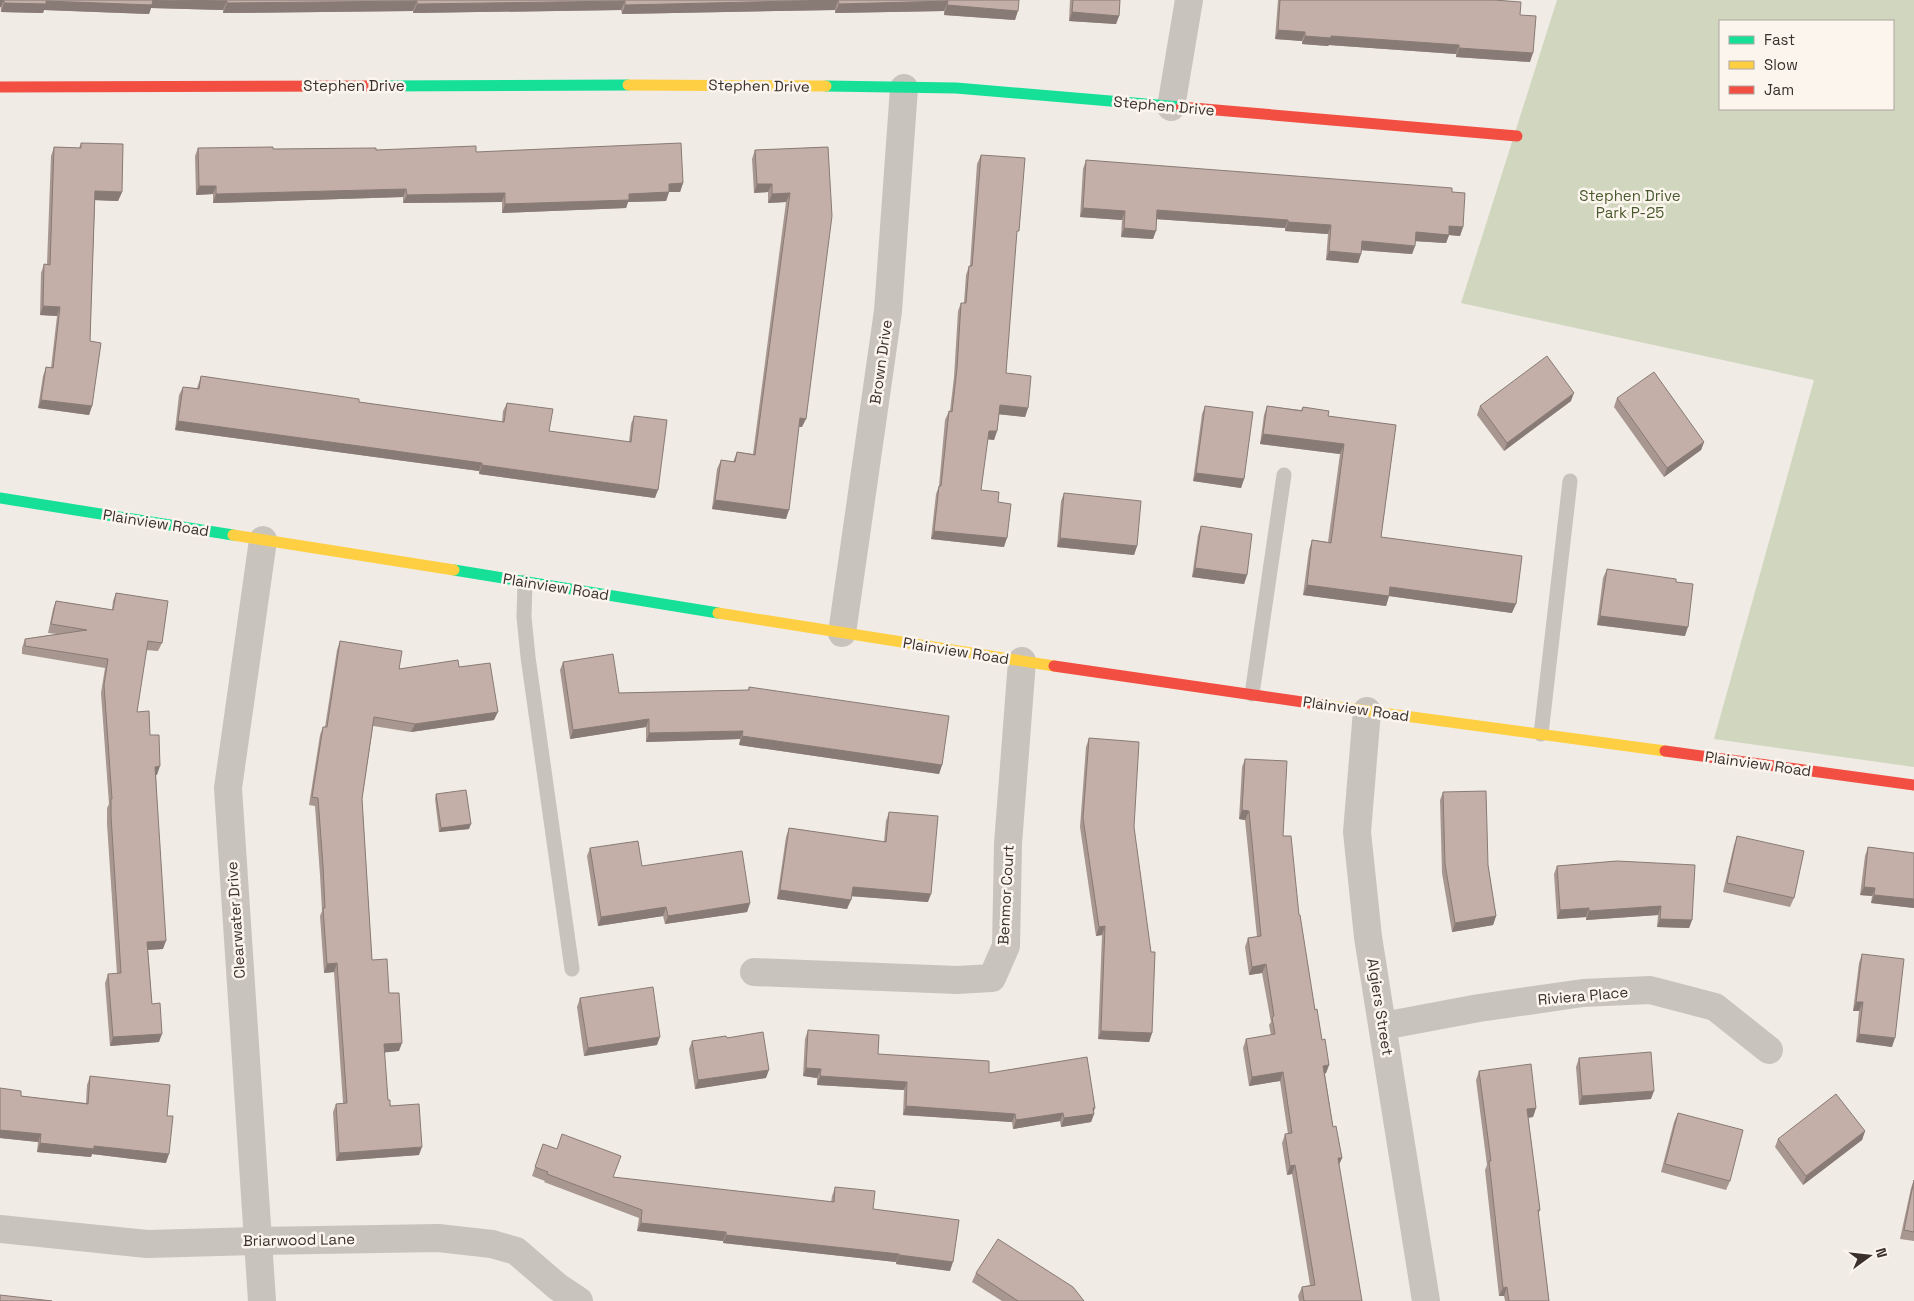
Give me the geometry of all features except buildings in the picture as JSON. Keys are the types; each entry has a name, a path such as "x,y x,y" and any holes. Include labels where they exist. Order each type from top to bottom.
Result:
{"main road":[{"name":"Stephen Drive","path":"0,87 738,85 956,88 1517,136"},
{"name":"Plainview Road","path":"0,498 1022,661 1367,711 1914,785"}],"street":[{"path":"1171,107 1189,0"},
{"name":"Brown Drive","path":"842,633 888,311 904,88"},
{"name":"Clearwater Drive","path":"262,1301 228,788 263,540"},
{"name":"Benmor Court","path":"754,972 957,980 992,978 1006,946 1008,844 1022,661"},
{"name":"Algiers Street","path":"1367,711 1357,832 1368,937 1426,1301"},
{"name":"Riviera Place","path":"1383,1026 1479,1008 1574,995 1650,990 1714,1007 1768,1050"},
{"name":"Briarwood Lane","path":"0,1229 147,1244 258,1240 438,1238 492,1244 516,1251 558,1287 579,1301"}],"lane":[{"path":"1252,694 1284,475"},
{"path":"1541,734 1570,481"},
{"path":"525,582 524,617 528,657 572,969"}],"green space":[{"name":"Stephen Drive Park P-25","path":"1557,0 1914,0 1914,767 1714,739 1814,380 1461,303"}],"traffic: fast":[{"path":"370,86 628,85"},
{"path":"826,86 956,88 1181,107"},
{"path":"0,498 233,535"},
{"path":"454,570 718,613"}],"traffic: slow":[{"path":"628,85 826,86"},
{"path":"233,535 454,570"},
{"path":"718,613 1054,666"},
{"path":"1323,705 1665,751"}],"traffic: jam":[{"path":"0,87 370,86"},
{"path":"1181,107 1517,136"},
{"path":"1054,666 1323,705"},
{"path":"1665,751 1914,785"}]}
